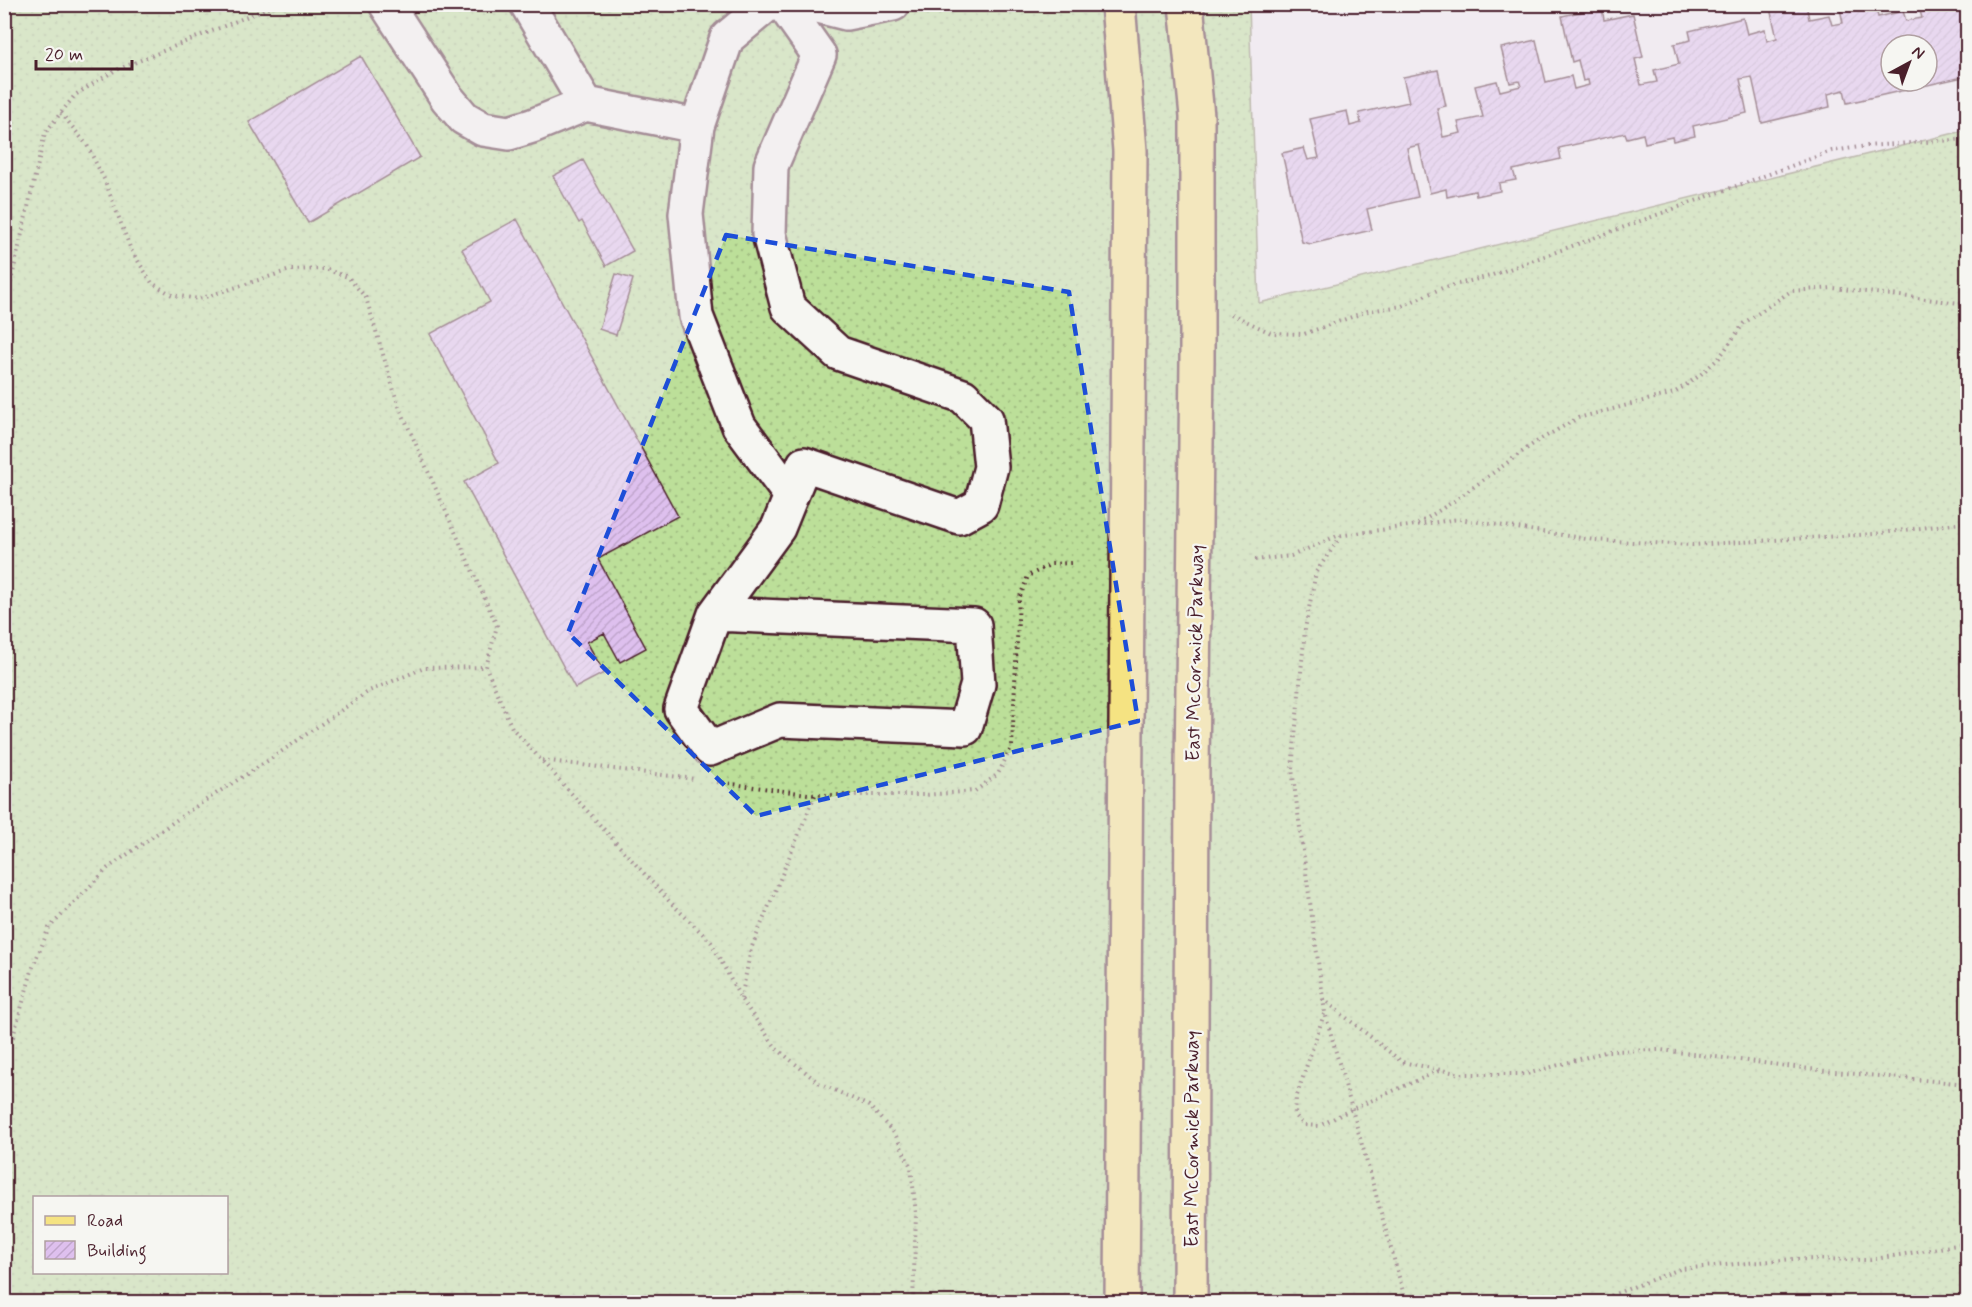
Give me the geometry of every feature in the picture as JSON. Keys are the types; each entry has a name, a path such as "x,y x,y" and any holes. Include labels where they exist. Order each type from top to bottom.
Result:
{"main road":[{"path":"1118,4 1130,151 1122,1302"},
{"name":"East McCormick Parkway","path":"1186,4 1197,116 1190,1302"}],"street":[{"path":"386,4 447,98 465,118 483,129 509,133 586,104 698,126"},
{"path":"527,4 586,104"},
{"path":"768,4 727,39 698,126 686,214 696,316 739,426 791,495"},
{"path":"715,614 974,625 978,684 965,728 780,720 710,749 681,709 715,614 778,528 804,464 959,517 981,505 991,467 986,419 963,396 838,353 788,307 769,234 771,166 819,55 783,4"},
{"path":"810,4 846,13 893,4"}],"path":[{"path":"4,312 45,133 75,95 114,71 278,4"},
{"path":"61,113 87,145 105,181 131,250 152,283 172,295 200,299 290,270 325,269 348,277 366,298 398,404 497,626 486,667 512,728 669,901 711,942 741,999 777,1049 819,1083 869,1106 895,1134 911,1167 916,1214 913,1302"},
{"path":"1225,311 1271,333 1304,334 1368,311 1402,306 1442,288 1490,276 1832,151 1867,146 1968,139"},
{"path":"1416,525 1454,501 1536,442 1578,418 1674,393 1699,376 1719,358 1744,322 1791,291 1833,288 1968,304"},
{"path":"1255,560 1291,556 1341,536 1459,519 1594,540 1692,545 1874,534 1968,522"},
{"path":"1341,536 1316,572 1305,629 1292,769 1325,1012 1406,1302"},
{"path":"708,781 815,795 925,795 975,791 998,774 1012,746 1019,599 1028,576 1051,564 1071,563"},
{"path":"4,1045 13,1037 33,967 49,928 108,868 369,691 424,668 486,667"},
{"path":"541,760 696,779"},
{"path":"741,999 751,949 815,795"},
{"path":"1323,999 1402,1062 1461,1074 1527,1074 1608,1051 1661,1050 1834,1072 1968,1084"},
{"path":"1325,1012 1296,1098 1295,1115 1304,1125 1319,1126 1442,1070"},
{"path":"1594,1302 1680,1269 1793,1259 1870,1260 1968,1243"}],"highlighted area":[{"path":"726,235 1069,292 1138,721 756,816 568,633"}],"green space":[{"path":"5,5 1249,5 1259,303 1967,130 1967,1302 5,1302"}],"building":[{"path":"1769,4 1806,4 1809,19 1829,15 1832,25 1843,23 1839,4 1875,4 1878,17 1903,11 1906,21 1922,18 1918,4 1968,4 1968,76 1939,82 1939,33 1879,33 1879,93 1892,93 1847,103 1844,90 1828,94 1830,107 1762,123 1752,77 1740,79 1747,113 1693,126 1695,136 1673,141 1672,137 1645,143 1643,134 1627,138 1625,133 1559,148 1561,159 1513,170 1516,180 1499,183 1500,191 1476,196 1475,191 1447,197 1446,189 1430,193 1419,145 1407,148 1418,197 1367,209 1372,230 1311,244 1302,242 1282,153 1304,148 1308,160 1319,158 1310,119 1347,111 1350,126 1361,123 1359,113 1409,102 1403,77 1438,70 1446,106 1437,108 1443,137 1461,133 1458,122 1483,117 1475,86 1497,81 1500,91 1521,86 1519,81 1510,83 1501,48 1536,40 1546,82 1571,76 1574,89 1589,85 1588,80 1583,81 1578,60 1572,62 1562,16 1602,7 1604,20 1633,14 1643,57 1635,59 1641,85 1657,82 1654,70 1679,64 1674,44 1691,40 1689,31 1743,18 1747,34 1765,29 1767,41 1777,38"},
{"path":"361,56 420,157 308,223 249,122"},
{"path":"583,160 633,251 606,266 582,221 579,223 553,176"},
{"path":"517,219 678,516 598,559 646,648 620,662 604,633 587,642 604,673 575,688 464,482 499,463 430,334 490,302 462,249"},
{"path":"616,274 633,279 616,335 599,329"}]}
